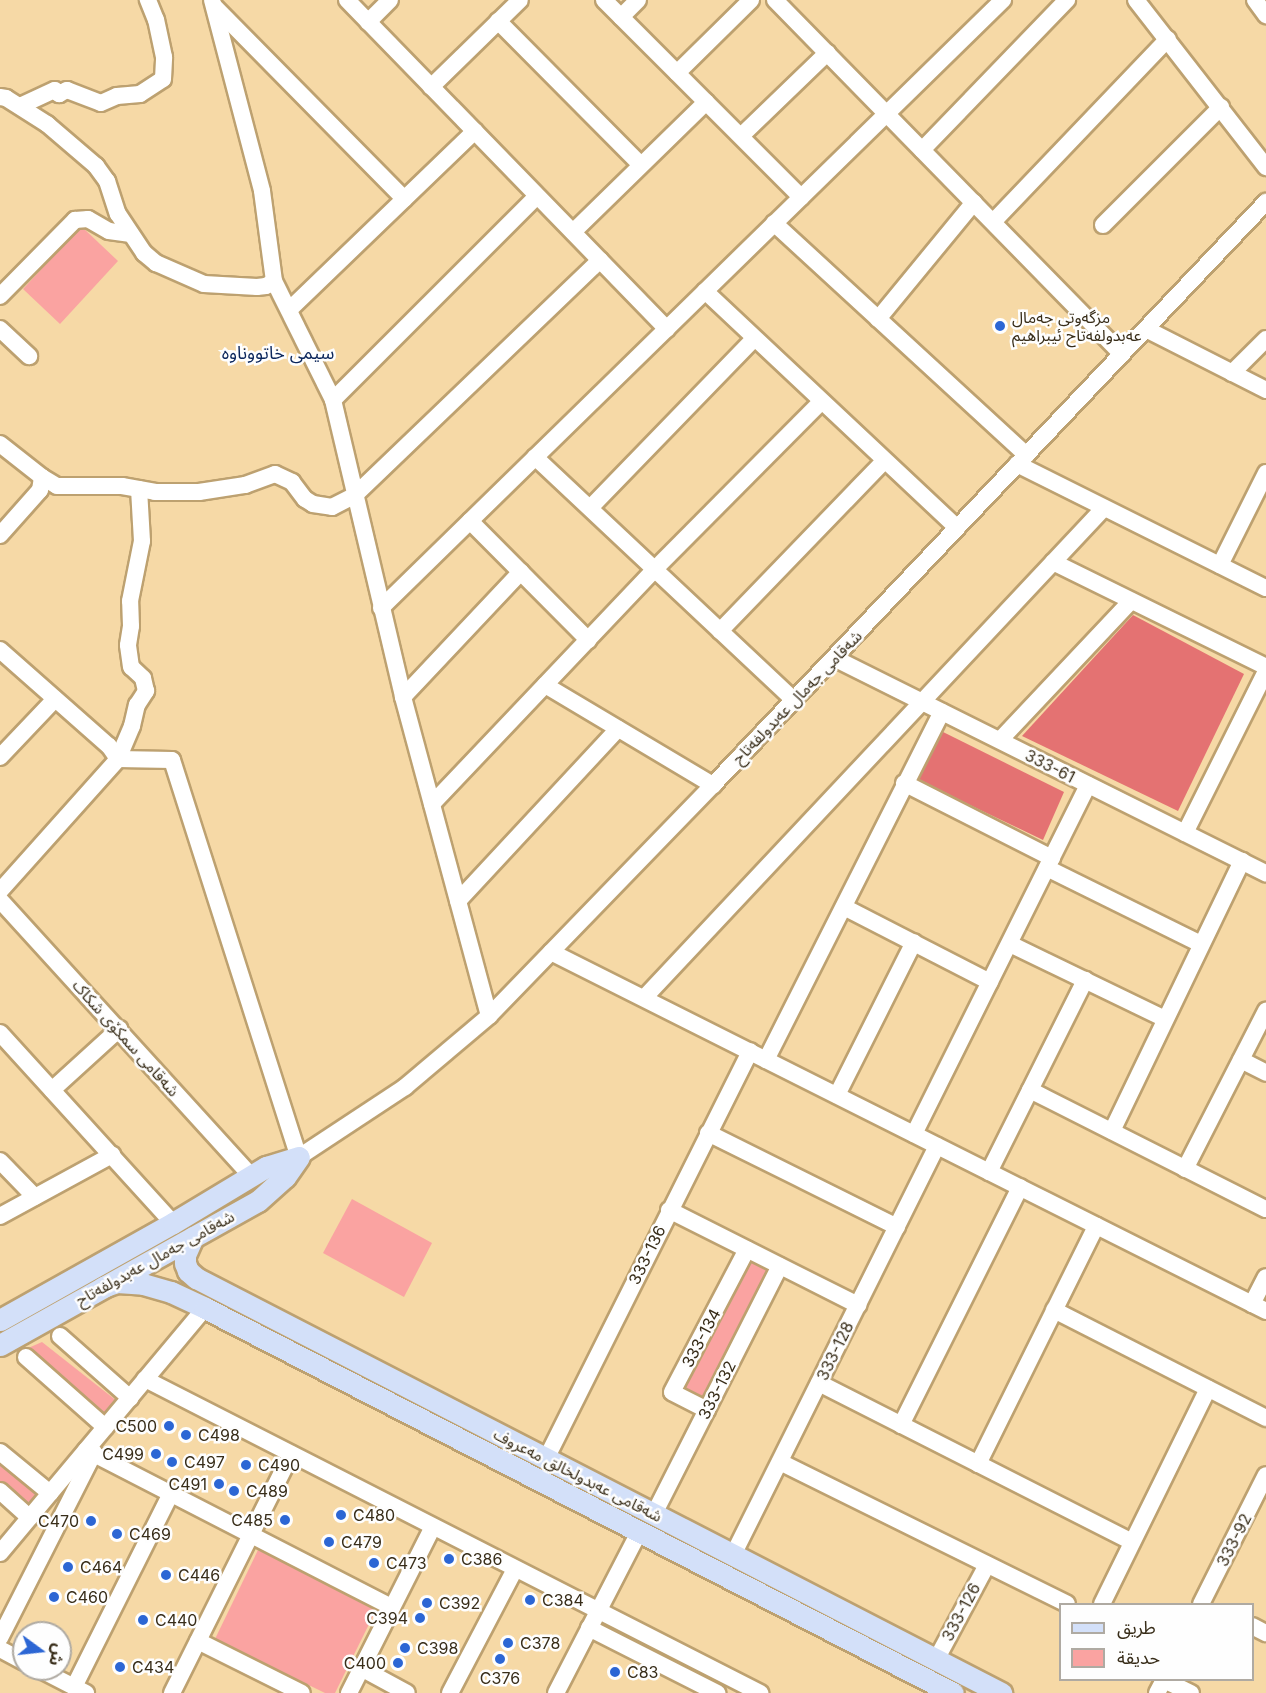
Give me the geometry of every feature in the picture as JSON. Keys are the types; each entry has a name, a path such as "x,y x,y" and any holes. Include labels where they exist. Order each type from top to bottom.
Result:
{"main road":[{"name":"شەقامی جەمال عەبدولفەتاح","path":"0,1345 38,1311 173,1223 276,1162 299,1157"},
{"name":"شەقامی جەمال عەبدولفەتاح","path":"0,1320 38,1311 103,1287 268,1194 285,1177 299,1157"},
{"name":"شەقامی عەبدولخالق مەعروف","path":"193,1237 185,1255 185,1263 188,1271 196,1278 1001,1693"},
{"name":"شەقامی عەبدولخالق مەعروف","path":"103,1287 117,1282 143,1284 171,1292 205,1308 953,1693"},
{"path":"593,1508 603,1488"}],"street":[{"path":"20,106 55,90 59,94 67,90 101,103 117,96 140,94 163,79 164,57 156,20 148,0"},
{"path":"347,0 667,328"},
{"path":"368,22 390,0"},
{"path":"431,87 520,0"},
{"path":"604,0 801,197"},
{"path":"621,17 638,0"},
{"path":"677,73 751,0"},
{"path":"775,0 1122,354"},
{"path":"381,608 1003,0"},
{"path":"922,150 1067,0"},
{"path":"1136,0 1266,167"},
{"path":"1255,0 1266,15"},
{"path":"213,2 404,199"},
{"path":"213,2 262,191 274,281 333,400 403,697 489,1016"},
{"path":"498,21 640,165"},
{"path":"993,222 1168,39"},
{"path":"741,136 827,53"},
{"path":"0,96 47,124 96,166 107,181 118,214 144,253 156,262 204,284 257,287 266,286 274,281"},
{"path":"573,232 706,102"},
{"path":"1103,225 1221,107"},
{"path":"289,310 475,132"},
{"path":"333,400 537,196"},
{"path":"878,319 974,202"},
{"name":"شەقامی جەمال عەبدولفەتاح","path":"299,1157 397,1093 489,1016 713,785 1266,202"},
{"path":"0,296 75,220 88,219 109,231 131,234"},
{"path":"774,223 878,319 1021,460 1104,508 1266,588"},
{"path":"0,444 57,486 122,486 155,492 199,492 245,485 275,474 292,482 305,499 321,507 332,507 354,496 600,260"},
{"path":"705,291 957,528"},
{"path":"0,329 29,356"},
{"path":"1146,329 1266,390"},
{"path":"590,508 754,339"},
{"path":"1232,373 1266,339"},
{"path":"432,804 655,569 821,402"},
{"path":"536,457 794,700"},
{"path":"720,630 884,461"},
{"path":"1220,565 1262,493 1266,473"},
{"path":"0,535 40,490 42,477"},
{"path":"0,891 118,759 132,726 137,705 146,691 143,678 131,667 128,645 131,626 130,601 142,541 139,489"},
{"path":"644,998 1104,508"},
{"path":"470,521 588,640"},
{"path":"1053,562 1266,669 1185,833"},
{"path":"403,697 521,572"},
{"path":"1000,740 1131,601"},
{"path":"0,650 109,746 118,759"},
{"name":"333-61","path":"834,658 1266,872"},
{"path":"545,685 713,785"},
{"path":"0,757 55,699"},
{"path":"766,1060 904,783 942,712"},
{"path":"458,901 618,729"},
{"path":"118,759 172,760 299,1157"},
{"path":"904,783 1201,944"},
{"path":"914,1134 1088,785"},
{"path":"1112,1131 1242,861"},
{"name":"شەقامی سمکۆی شکاک","path":"0,900 251,1176"},
{"path":"844,907 990,982"},
{"path":"837,1095 914,942"},
{"path":"1010,944 1165,1019"},
{"path":"551,952 1259,1307 1266,1277"},
{"path":"989,1172 1084,980"},
{"path":"1185,1169 1266,1011"},
{"path":"52,1090 119,1029"},
{"path":"0,1034 173,1223"},
{"name":"333-136","path":"546,1459 750,1052"},
{"path":"1241,1060 1266,1073"},
{"path":"1030,1090 1266,1209"},
{"path":"708,1133 897,1227"},
{"name":"333-128","path":"734,1555 937,1146"},
{"path":"0,1216 112,1155"},
{"path":"0,1161 35,1197"},
{"path":"901,1425 1020,1187"},
{"path":"669,1210 858,1305"},
{"path":"978,1464 1096,1226"},
{"name":"333-134","path":"707,1410 672,1392 747,1250"},
{"name":"333-132","path":"654,1514 780,1266"},
{"path":"0,1638 90,1452 105,1427 205,1308"},
{"path":"1054,1310 1266,1418"},
{"path":"60,1336 130,1398"},
{"path":"26,1357 105,1427"},
{"path":"145,1379 598,1611 727,1686 759,1693"},
{"path":"819,1383 1132,1542"},
{"path":"1103,1603 1208,1389"},
{"path":"0,1452 50,1493"},
{"path":"90,1452 392,1607"},
{"path":"0,1553 50,1493 90,1452"},
{"path":"172,1693 291,1455"},
{"path":"780,1462 1063,1603"},
{"name":"333-92","path":"1205,1603 1266,1475"},
{"path":"0,1491 30,1518"},
{"path":"62,1681 80,1690 171,1493"},
{"path":"349,1693 433,1527"},
{"path":"556,1693 639,1532"},
{"name":"333-126","path":"936,1660 987,1564"},
{"path":"450,1693 515,1569"},
{"path":"589,1628 717,1693"},
{"path":"198,1641 302,1693"},
{"path":"361,1668 407,1693"},
{"path":"1166,1681 1191,1693"}],"green space":[{"path":"81,226 118,261 60,324 23,289"},
{"path":"352,1199 432,1243 404,1297 323,1253"},
{"path":"747,1258 769,1269 701,1400 682,1390"},
{"path":"42,1342 122,1405 110,1419 26,1349"},
{"path":"0,1463 43,1500 31,1514 0,1488"},
{"path":"258,1550 377,1608 335,1693 325,1693 215,1639"}],"shaded area":[{"path":"1133,615 1244,674 1178,811 1022,736"},
{"path":"935,728 1064,792 1043,840 911,777"}],"place":[{"name":"مزگەوتی جەمال عەبدولفەتاح ئیبراهیم","path":"1000,326"},
{"name":"C500","path":"169,1426"},
{"name":"C498","path":"186,1435"},
{"name":"C499","path":"156,1454"},
{"name":"C497","path":"172,1462"},
{"name":"C490","path":"246,1465"},
{"name":"C491","path":"219,1484"},
{"name":"C489","path":"234,1491"},
{"name":"C480","path":"341,1515"},
{"name":"C485","path":"285,1520"},
{"name":"C470","path":"91,1521"},
{"name":"C469","path":"117,1534"},
{"name":"C479","path":"329,1542"},
{"name":"C386","path":"449,1559"},
{"name":"C473","path":"374,1563"},
{"name":"C464","path":"68,1567"},
{"name":"C446","path":"166,1575"},
{"name":"C460","path":"54,1597"},
{"name":"C384","path":"530,1600"},
{"name":"C392","path":"427,1603"},
{"name":"C394","path":"420,1618"},
{"name":"C440","path":"143,1620"},
{"name":"C378","path":"508,1643"},
{"name":"C398","path":"405,1648"},
{"name":"C376","path":"500,1659"},
{"name":"C400","path":"398,1663"},
{"name":"C434","path":"120,1667"},
{"name":"C83","path":"615,1672"}],"district":[{"name":"سیمی خاتووناوه","path":"278,353"}]}
